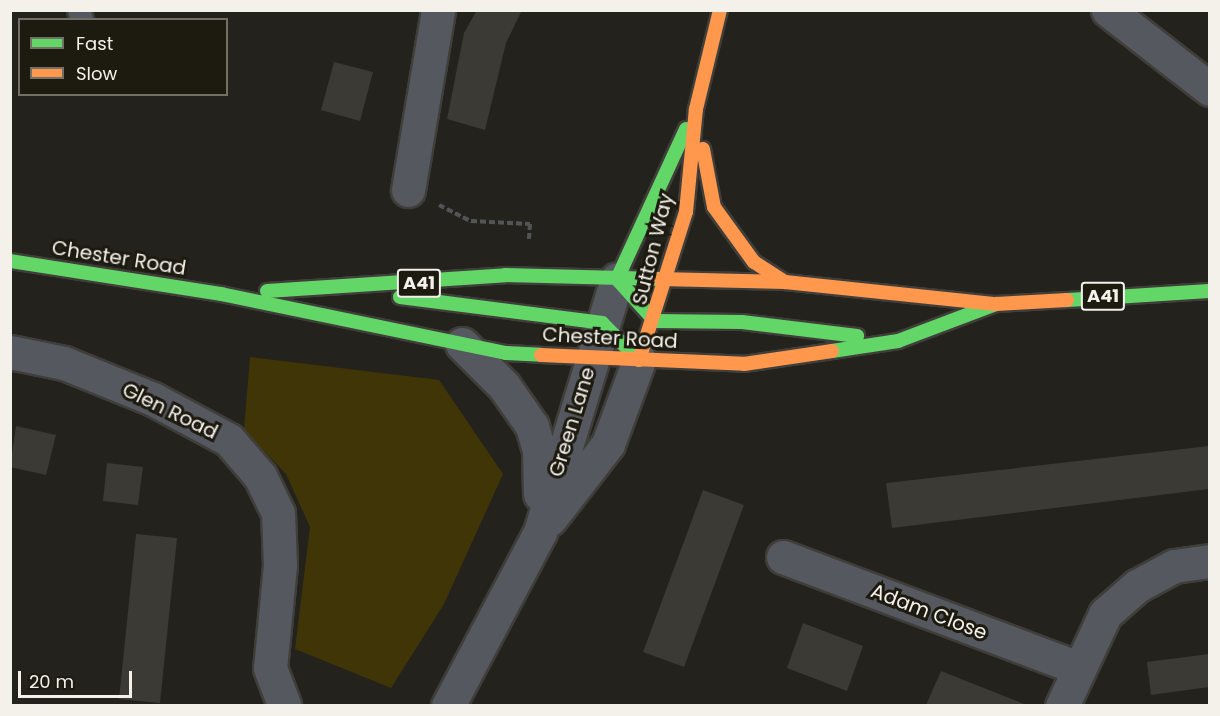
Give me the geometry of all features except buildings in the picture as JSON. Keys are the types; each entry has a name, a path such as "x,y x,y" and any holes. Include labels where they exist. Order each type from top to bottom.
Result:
{"main road":[{"name":"Sutton Way","path":"639,360 656,321 686,212 696,109 720,10"},
{"name":"Sutton Way","path":"617,279 696,109"},
{"name":"Sutton Way","path":"696,109 714,207 754,262 784,282"},
{"name":"Chester Road","path":"10,261 221,294 506,353 639,360 744,364 898,341 996,304"},
{"name":"Chester Road","path":"221,294 527,276 784,282 996,304 1209,291"},
{"path":"617,279 656,321"},
{"name":"A41","path":"334,288 602,323"},
{"name":"A41","path":"656,321 742,322 898,341"},
{"path":"602,323 639,360"}],"street":[{"path":"408,190 438,10"},
{"path":"1108,10 1209,89"},
{"name":"Green Lane","path":"540,532 591,357 617,279"},
{"name":"Green Lane","path":"462,344 504,386 532,426 539,450 540,532"},
{"name":"Glen Road","path":"10,352 64,363 153,399 229,440 260,476 278,513 280,565 270,668 284,705"},
{"name":"Green Lane","path":"448,705 540,532 608,444 639,360"},
{"name":"Adam Close","path":"783,557 1076,667"},
{"path":"1062,705 1076,667 1105,614 1137,586 1174,567 1209,561"}],"path":[{"path":"408,190 471,222 530,224 527,276"}],"shaded area":[{"path":"250,357 439,380 503,474 444,604 391,688 295,649 310,527 286,474 244,430"}],"traffic: fast":[{"path":"617,279 686,129"},
{"path":"10,261 221,294 506,353 541,355"},
{"path":"267,291 505,275 660,279"},
{"path":"617,279 655,321 742,322 857,336"},
{"path":"1067,300 1210,291"},
{"path":"400,297 602,323 639,360"},
{"path":"832,351 898,341 996,304"}],"traffic: slow":[{"path":"639,360 686,212 696,109 720,10"},
{"path":"703,149 714,207 754,262 785,282"},
{"path":"660,279 785,282 996,304 1067,300"},
{"path":"541,355 744,364 832,351"}]}
